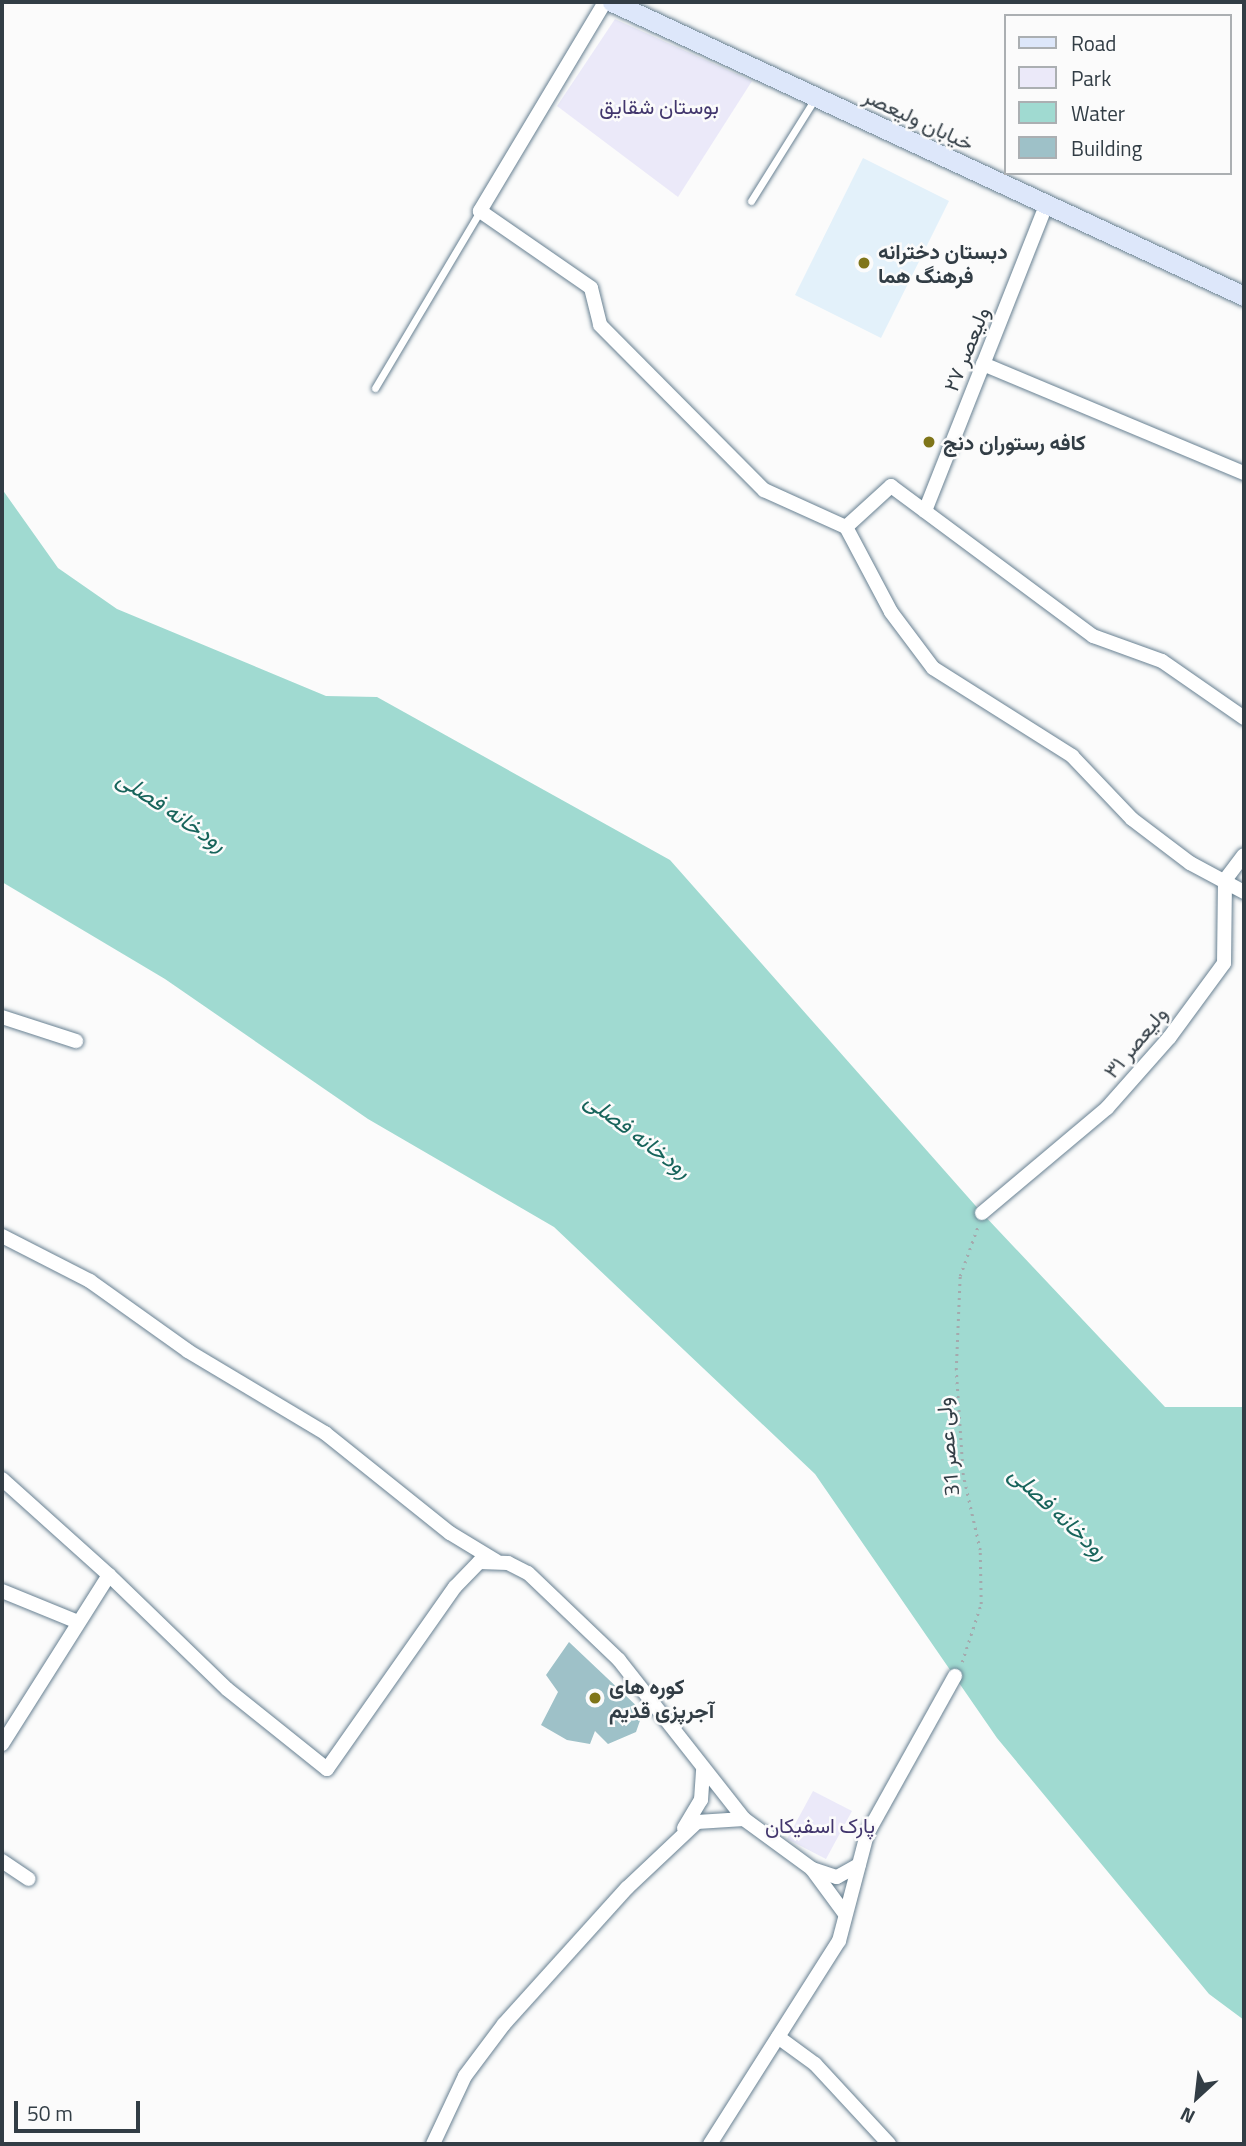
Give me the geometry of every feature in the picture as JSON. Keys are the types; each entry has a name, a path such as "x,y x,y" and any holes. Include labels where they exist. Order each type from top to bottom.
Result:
{"main road":[{"name":"خیابان ولیعصر","path":"612,2 1244,296"}],"street":[{"path":"605,2 480,211 591,289 600,325 764,490 846,527 891,612 933,668 1073,756 1132,819 1189,863 1226,880 1244,892"},
{"name":"ولیعصر ۲۷","path":"925,511 1047,203"},
{"path":"983,364 1244,472"},
{"path":"846,527 891,486 1093,636 1162,661 1244,718"},
{"path":"1226,880 1244,855"},
{"name":"ولیعصر ۳۱","path":"982,1213 1107,1108 1169,1038 1224,963 1226,880"},
{"path":"2,1017 76,1041"},
{"path":"2,1236 90,1281 188,1351 325,1433 450,1533 500,1563 528,1573 577,1617 744,1819 812,1868 837,1877 859,1865"},
{"path":"2,1479 227,1689 327,1769 455,1587 479,1562 500,1563"},
{"path":"2,1744 109,1576"},
{"path":"2,1591 78,1622"},
{"path":"710,2144 839,1941 867,1834 954,1676"},
{"path":"433,2144 465,2076 504,2024 674,1840 701,1800 703,1769"},
{"path":"674,1840 697,1822 744,1819"},
{"path":"2,1861 29,1879"},
{"path":"812,1868 845,1914"},
{"path":"778,2037 815,2064 889,2144"}],"lane":[{"path":"751,201 816,96"},
{"path":"375,388 480,211"}],"path":[{"name":"ولی عصر 31","path":"954,1676 981,1604 980,1550 963,1475 956,1370 960,1276 982,1213"}],"shaded area":[{"name":"دبستان دخترانه فرهنگ هما","path":"863,158 949,201 881,338 795,295"}],"green space":[{"name":"بوستان شقایق","path":"615,19 752,81 678,197 557,106"},
{"name":"پارک اسفیکان","path":"813,1791 852,1811 826,1859 787,1839"}],"water":[{"name":"رودخانه فصلی","path":"2,489 58,568 117,609 326,696 377,697 670,860 982,1213 1165,1407 1244,1407 1244,2020 1209,1994 997,1738 815,1474 554,1227 368,1119 165,979 2,882"}],"building":[{"name":"کوره های آجرپزی قدیم","path":"569,1642 643,1712 636,1732 608,1744 595,1731 590,1744 567,1740 541,1725 558,1692 546,1675"}],"place":[{"name":"دبستان دخترانه فرهنگ هما","path":"864,263"},
{"name":"کافه رستوران دنج","path":"929,442"},
{"name":"کوره های آجرپزی قدیم","path":"595,1698"}]}
